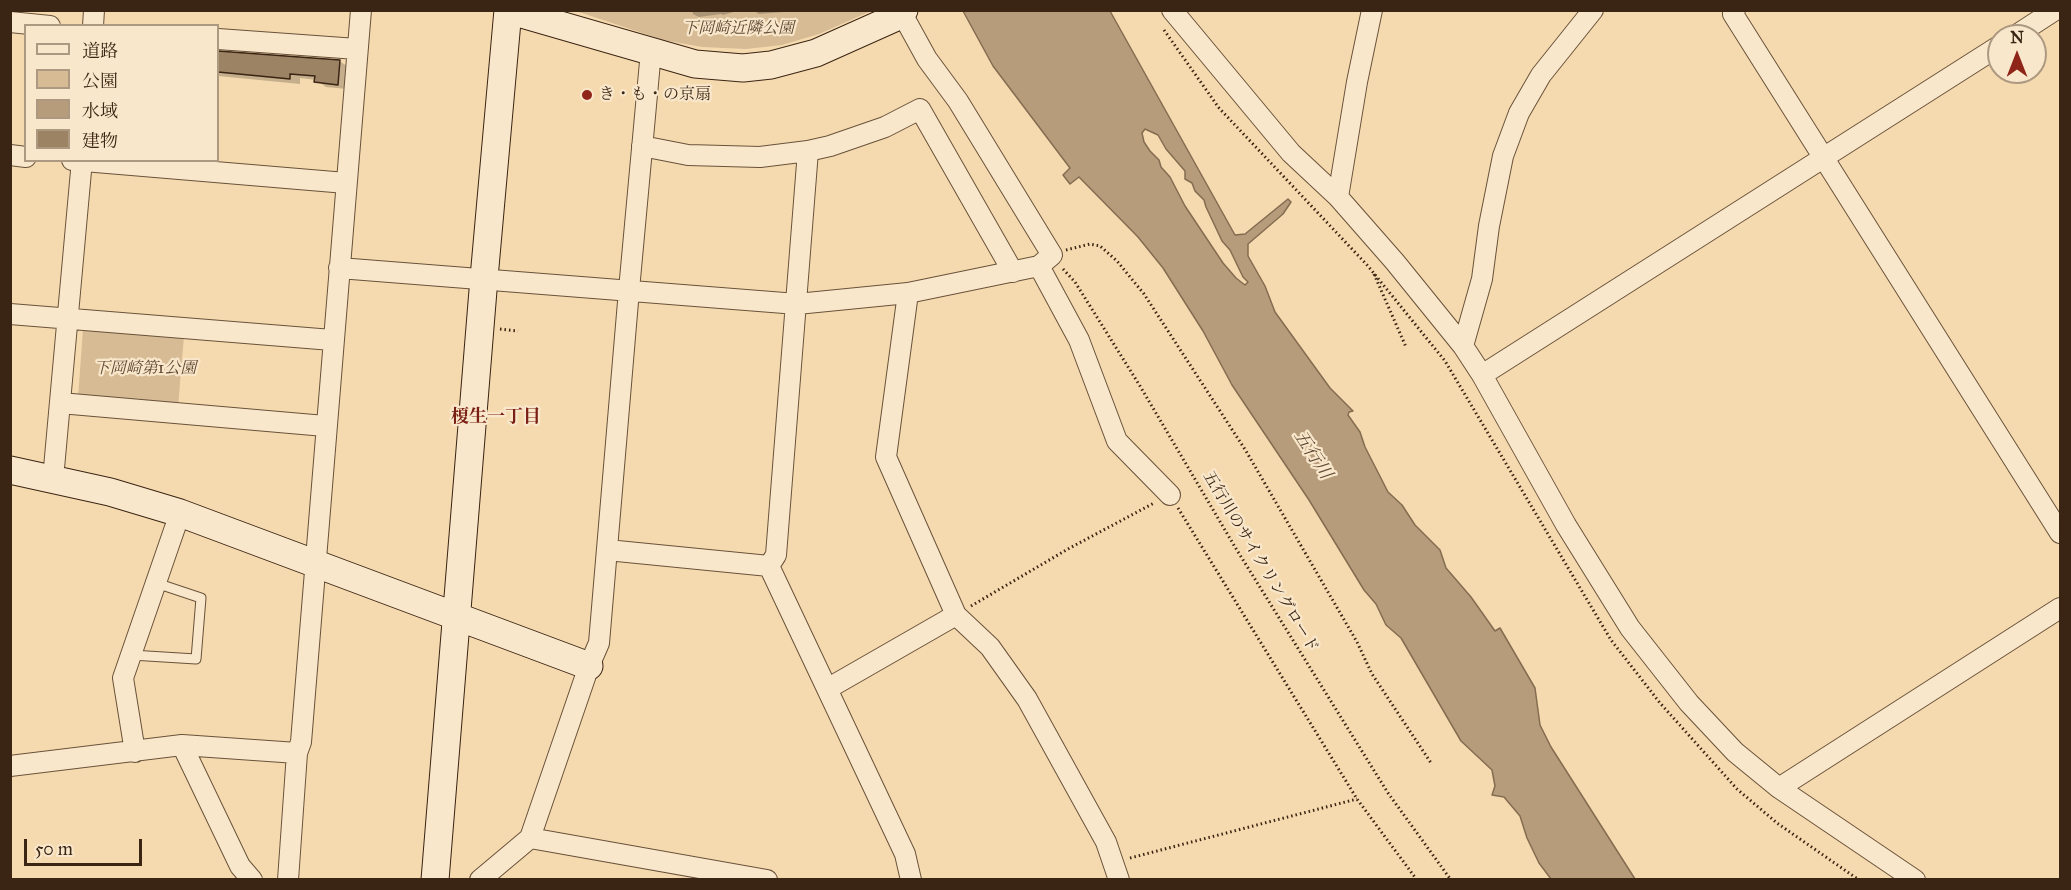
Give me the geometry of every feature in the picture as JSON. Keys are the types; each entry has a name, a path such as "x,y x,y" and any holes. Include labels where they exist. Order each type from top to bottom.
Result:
{"street":[{"path":"288,879 361,10"},
{"path":"1172,10 1291,153 1338,197 1395,262 1463,346 1482,375 1566,525 1630,628 1689,703 1735,752 1779,788 1915,879"},
{"path":"1338,197 1357,82 1372,10"},
{"path":"1463,346 1482,279 1489,226 1503,156 1519,113 1542,75 1593,10"},
{"path":"1735,10 1733,14 1823,159 2061,533"},
{"path":"2033,24 2055,10"},
{"path":"435,879 508,11 695,64 743,68 771,65 816,53 902,12 927,59 958,101 1045,260 1079,340 1117,441 1170,495"},
{"path":"10,22 30,24"},
{"path":"219,39 357,49"},
{"path":"480,879 530,838 599,643 651,51"},
{"path":"1482,375 1987,54"},
{"path":"642,146 688,156 760,157 808,151 885,127 920,109 1013,272"},
{"path":"769,566 776,555 808,151"},
{"path":"53,479 78,162"},
{"path":"90,162 346,183"},
{"path":"339,268 797,304 908,293 1013,272 1045,260"},
{"path":"908,293 886,457 956,615 990,647 1027,699 1106,842 1116,871"},
{"path":"10,314 332,340"},
{"path":"60,403 325,426"},
{"path":"10,470 110,492 180,513 589,666"},
{"path":"135,752 123,678 180,513"},
{"path":"607,550 769,566"},
{"path":"769,566 905,854 911,879"},
{"path":"1779,788 2061,608"},
{"path":"827,689 956,615"},
{"path":"10,766 182,745 297,753"},
{"path":"182,745 240,866 252,879"},
{"path":"530,838 767,879"}],"lane":[{"path":"131,655 196,658 201,598 156,583"}],"path":[{"path":"1163,28 1219,108 1371,269 1445,361 1611,640 1660,703 1737,789 1777,823 1859,879"},
{"path":"1045,260 1076,246 1090,244 1100,246 1117,261 1144,294 1246,451 1357,642 1372,674 1431,763"},
{"path":"1367,259 1406,347"},
{"name":"五行川のサイクリングロード","path":"1045,260 1075,282 1235,547 1388,793 1451,879"},
{"path":"493,329 518,331"},
{"path":"956,615 1068,549 1170,495 1357,799 1417,879"},
{"path":"1116,871 1357,799"}],"green space":[{"name":"下岡崎近隣公園","path":"576,11 871,11 819,34 782,45 746,49 702,47 663,40"},
{"name":"下岡崎第1公園","path":"83,329 184,336 178,407 78,398"}],"water":[{"name":"五行川","path":"963,11 1110,11 1235,235 1245,234 1288,199 1291,202 1283,214 1248,244 1248,256 1265,286 1275,312 1330,388 1353,411 1348,415 1360,432 1365,447 1388,492 1402,505 1415,525 1440,550 1446,568 1471,597 1495,631 1500,628 1535,688 1540,725 1551,747 1635,879 1551,879 1539,863 1520,816 1504,797 1492,795 1495,786 1492,770 1461,741 1401,638 1386,625 1376,604 1364,590 1309,500 1232,385 1203,331 1163,268 1138,237 1079,177 1070,184 1063,175 1070,168 993,66","holes":["1145,129 1158,135 1166,149 1185,171 1185,179 1192,183 1195,191 1204,200 1222,241 1230,250 1243,277 1248,282 1245,285 1223,263 1185,206 1159,160 1144,142 1142,133"]}],"building":[{"path":"219,51 340,60 338,85 314,82 315,76 290,74 290,79 219,72"}],"place":[{"name":"き・も・の京扇","path":"587,95"}],"district":[{"name":"榎生一丁目","path":"496,418"}]}
